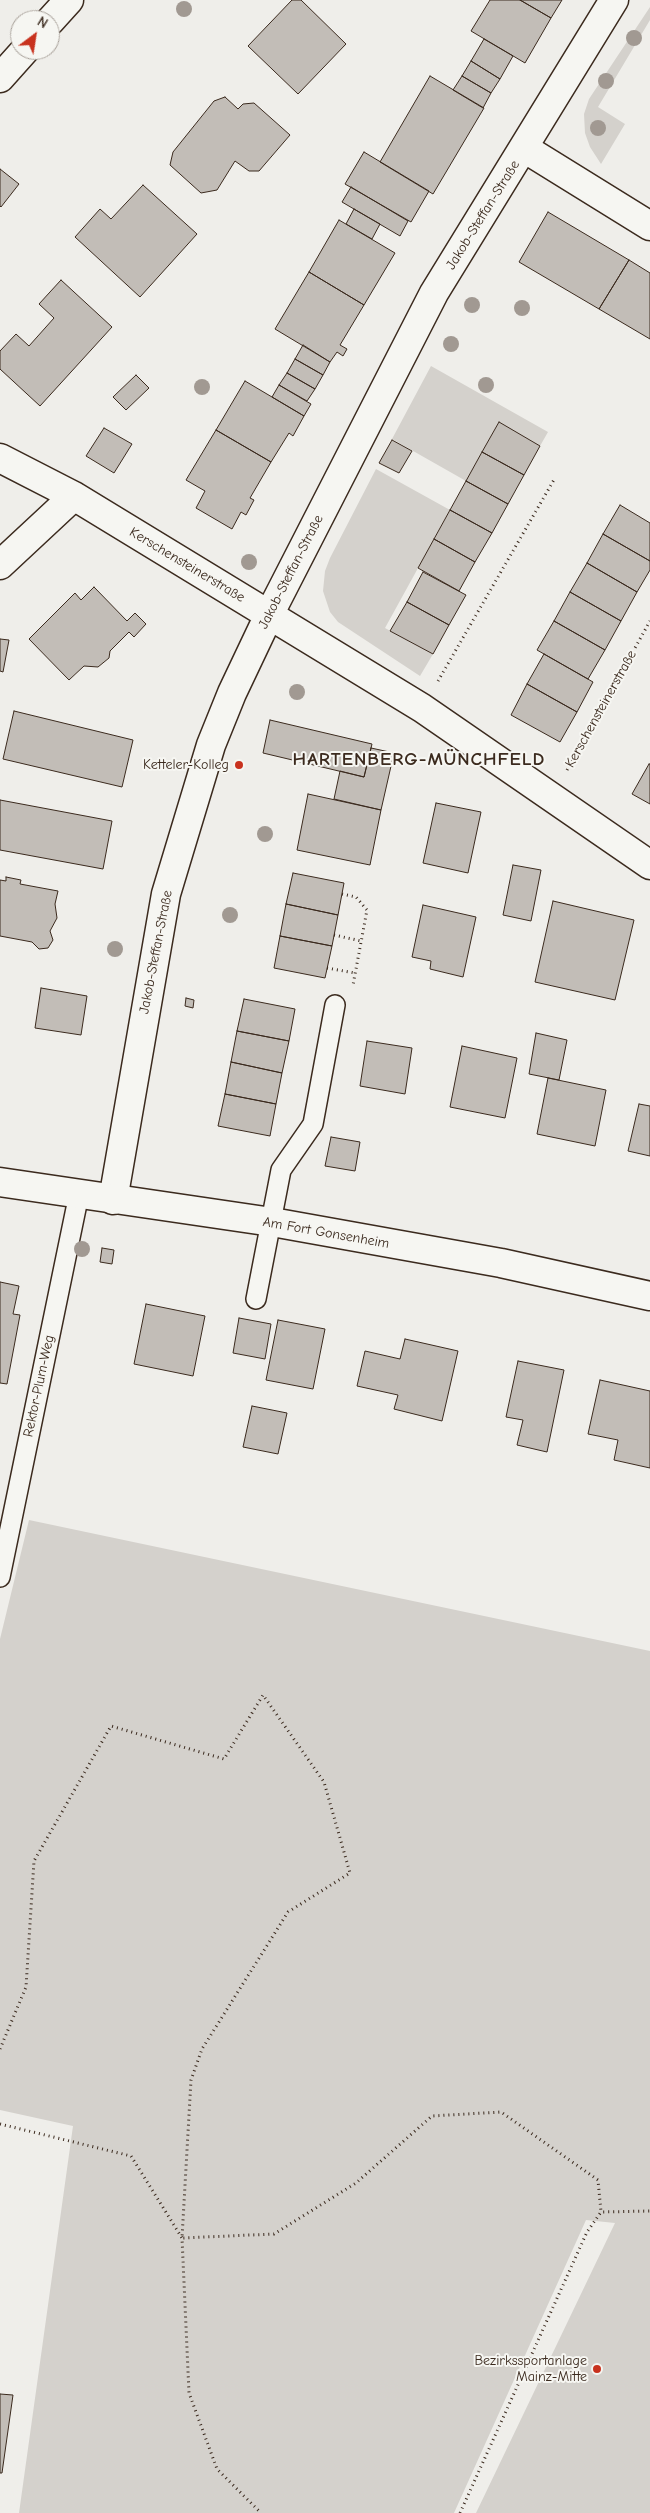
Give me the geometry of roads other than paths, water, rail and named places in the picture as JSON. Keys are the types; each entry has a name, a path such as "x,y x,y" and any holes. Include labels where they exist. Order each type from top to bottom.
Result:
{"street":[{"path":"60,10 69,0"},
{"name":"Jakob-Steffan-Straße","path":"113,1200 166,894 211,745 248,657 434,294 614,0"},
{"path":"0,78 15,60"},
{"path":"524,148 650,226"},
{"name":"Kerschensteinerstraße","path":"0,458 74,496 422,708 650,865"},
{"path":"0,565 74,496"},
{"name":"Am Fort Gonsenheim","path":"0,1182 272,1222 501,1263 650,1296"}],"lane":[{"path":"256,1299 281,1170 313,1124 335,1006"},
{"name":"Rektor-Plum-Weg","path":"0,1577 79,1194"}],"place":[{"name":"Ketteler-Kolleg","path":"239,765"},
{"name":"Bezirkssportanlage Mainz-Mitte","path":"597,2369"}],"district":[{"name":"HARTENBERG-MÜNCHFELD","path":"419,760"}]}
